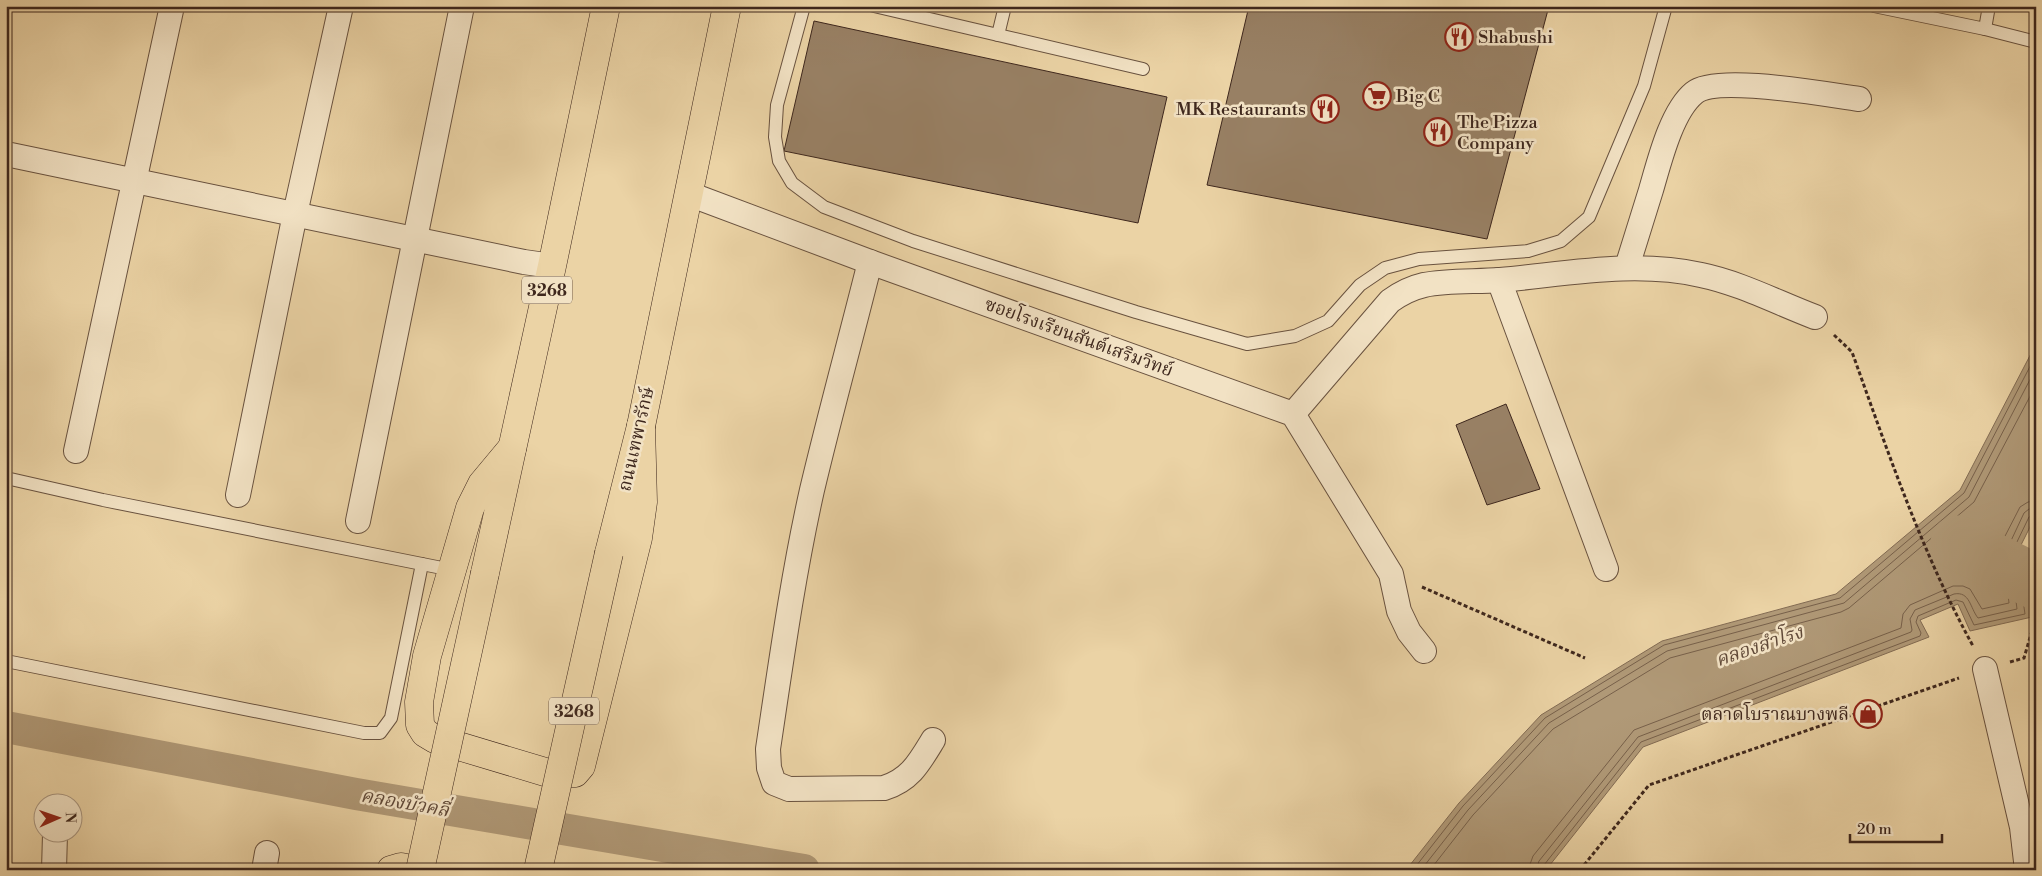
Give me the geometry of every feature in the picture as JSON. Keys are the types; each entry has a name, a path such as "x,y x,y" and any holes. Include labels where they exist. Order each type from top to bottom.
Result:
{"main road":[{"name":"3268","path":"420,870 552,266 606,6"},
{"name":"ถนนเทพารักษ์","path":"538,870 609,553 641,426 727,6"},
{"path":"512,448 482,484 470,508 427,656 419,702 420,725 424,733 435,739 555,775 574,773 582,766 638,538 643,502 641,426"},
{"path":"391,870 401,867 416,870"}],"street":[{"path":"76,450 172,6"},
{"path":"238,495 295,214 341,6"},
{"path":"358,521 462,6"},
{"path":"1627,267 1667,138 1682,109 1694,92 1715,86 1743,84 1860,99"},
{"path":"6,154 552,266"},
{"name":"ซอยโรงเรียนสันต์เสริมวิทย์","path":"689,194 870,262 1293,414"},
{"path":"870,262 812,491 803,536 768,749 769,768 774,783 789,789 884,788 898,783 916,768 933,740"},
{"path":"1424,651 1409,632 1399,611 1391,574 1293,414 1390,301 1403,291 1426,285 1499,280 1627,267 1670,270 1702,275 1815,317"},
{"path":"1499,280 1606,569"},
{"path":"1985,669 2022,827 2027,870"},
{"path":"54,870 55,844"}],"lane":[{"path":"804,6 777,105 775,137 779,161 792,183 824,207 913,241 1136,312 1247,344 1295,336 1328,321 1360,285 1385,268 1419,259 1528,251 1561,241 1589,217 1644,86 1666,6"},
{"path":"874,6 1143,69"},
{"path":"998,35 1005,6"},
{"path":"1874,6 2036,42"},
{"path":"1985,30 1989,6"},
{"path":"6,478 103,500 452,570"},
{"path":"6,661 364,733 380,733 391,718 422,564"}],"path":[{"path":"1815,317 1852,352 1912,517 1952,607 1985,669"},
{"path":"1391,574 1585,658"},
{"path":"1580,870 1649,785 1985,669 2024,658 2036,617"}],"water":[{"name":"คลองสำโรง","path":"2036,344 2036,515 2020,547 2032,617 1970,631 1958,604 1920,620 1929,637 1643,747 1546,870 1406,870 1459,803 1541,715 1662,641 1836,594 1960,490"}],"building":[{"name":"Big C","path":"1249,6 1549,6 1487,239 1207,185"},
{"path":"814,21 1167,97 1138,223 784,151"},
{"path":"1506,404 1540,489 1487,505 1456,425"}],"waterway":[{"path":"1958,543 2036,582"},
{"name":"คลองบัวคลี่","path":"6,727 356,794 804,870"}],"place":[{"name":"Shabushi","path":"1459,37"},
{"name":"Big C","path":"1377,96"},
{"name":"MK Restaurants","path":"1325,109"},
{"name":"The Pizza Company","path":"1438,132"},
{"name":"ตลาดโบราณบางพลี","path":"1868,714"}]}
